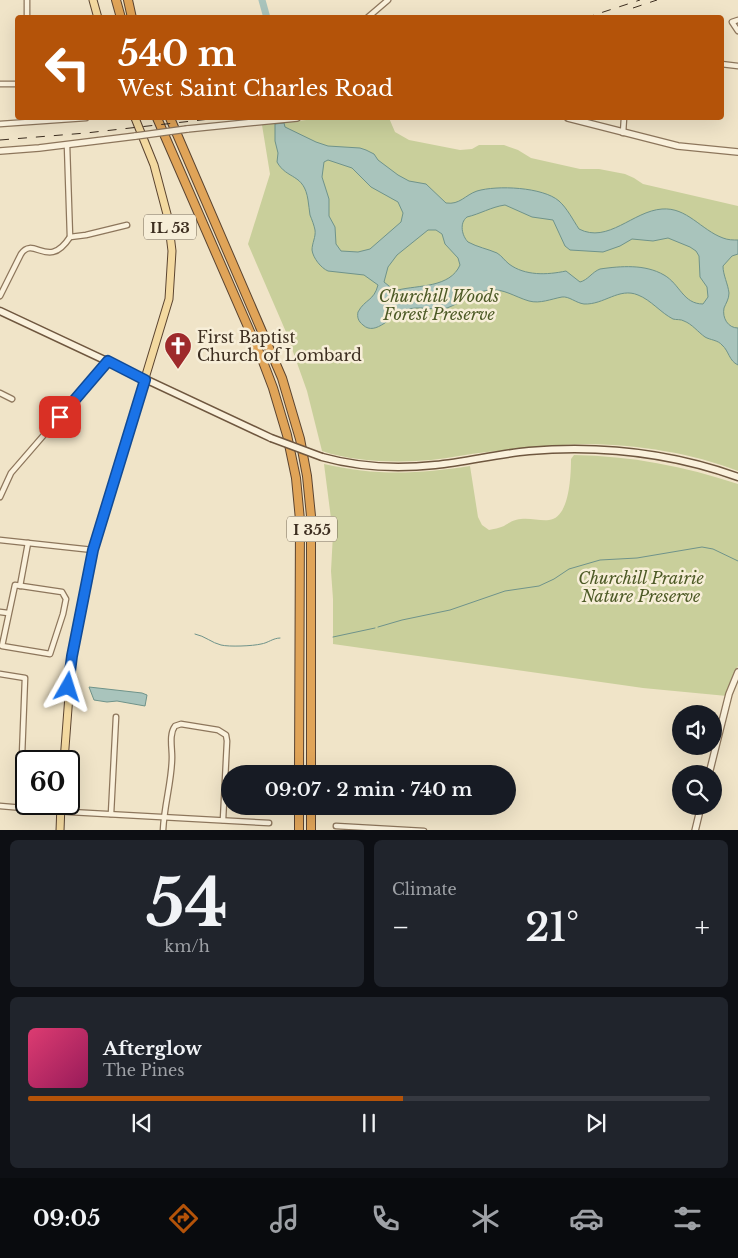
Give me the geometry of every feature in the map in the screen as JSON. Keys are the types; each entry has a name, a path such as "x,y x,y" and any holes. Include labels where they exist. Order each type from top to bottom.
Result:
{"highway":[{"path":"116,0 120,15"},
{"path":"128,0 131,15"},
{"name":"I 355","path":"158,120 262,359 288,436 296,478 301,544 299,765"},
{"name":"I 355","path":"171,120 273,354 289,396 300,439 312,516 311,765"},
{"path":"299,815 299,830"},
{"path":"310,830 311,815"}],"main road":[{"path":"93,0 97,15"},
{"name":"IL 53","path":"65,750 68,687 72,656 93,550 169,299 172,251 170,232 163,195 136,120"},
{"path":"0,311 271,438 322,456 366,465 412,467 522,452 578,449 632,452 681,461 738,477"},
{"path":"60,830 61,815"}],"street":[{"path":"27,0 27,15"},
{"path":"370,15 388,0"},
{"path":"738,20 732,22 738,31"},
{"path":"724,64 738,66"},
{"path":"0,84 15,84"},
{"path":"0,124 29,120"},
{"path":"0,151 67,145 274,120"},
{"path":"575,120 678,146 738,152"},
{"path":"623,133 624,120"},
{"path":"0,296 21,254 26,249 32,248 52,253 63,247 70,237 67,145"},
{"path":"70,237 127,225"},
{"path":"0,497 11,473 108,361"},
{"path":"0,393 12,399"},
{"path":"0,540 93,550"},
{"path":"20,586 28,542"},
{"path":"15,585 20,586 62,592 66,599 58,632 50,654 2,646 15,585"},
{"path":"0,612 8,613"},
{"path":"711,765 729,694 738,672"},
{"path":"0,674 25,678 22,750"},
{"path":"111,814 116,717"},
{"path":"163,830 172,769 173,730 175,726 181,724 218,730 226,735 223,820"},
{"path":"0,806 15,807"},
{"path":"80,810 111,814 269,822"},
{"path":"695,830 699,815"},
{"path":"336,826 424,830"}],"green space":[{"name":"Churchill Woods Forest Preserve","path":"306,120 390,120 395,132 409,140 460,150 472,149 479,145 504,145 518,150 531,158 580,169 599,169 625,174 643,184 738,206 738,471 702,459 665,451 589,444 551,446 431,460 405,461 376,461 335,455 322,451 307,391 286,332 248,244 270,174 262,125"},
{"name":"Churchill Prairie Nature Preserve","path":"574,455 616,457 657,463 698,472 738,484 738,666 733,675 727,696 643,688 333,644 331,571 333,534 324,464 379,472 433,471 470,466 478,517 482,525 489,530 502,527 518,519 549,520 556,517 561,512 568,494 571,459"}],"water":[{"path":"284,123 285,127 328,146 366,150 374,154 378,160 398,175 409,181 426,184 446,203 455,203 477,191 486,189 520,188 552,196 565,207 579,229 590,233 610,230 651,211 671,209 686,215 723,238 738,240 738,254 732,256 723,266 729,293 724,308 724,315 726,322 734,328 738,328 738,365 720,343 705,337 687,322 673,319 643,297 631,293 624,293 591,304 584,304 565,297 533,302 504,292 489,290 478,293 447,308 405,310 379,327 368,328 359,320 358,312 372,297 378,285 364,275 328,271 316,259 312,250 315,230 306,191 299,181 281,168 277,162 275,124","holes":["328,160 352,168 371,187 398,202 403,213 401,222 370,249 358,252 341,251 336,244 335,227 329,216 329,199 322,177 324,162","505,205 532,217 553,220 565,246 570,250 603,252 632,239 653,241 668,238 690,247 699,256 700,277 707,287 708,297 703,304 691,301 664,275 641,267 600,269 580,282 566,271 536,274 515,268 497,253 468,242 463,233 462,226 467,217","428,230 436,230 442,234 445,244 458,258 460,265 449,278 441,282 394,290 384,282 388,267 397,255"]},
{"path":"89,687 142,693 147,695 145,706 117,701 94,700"}],"waterway":[{"path":"262,0 266,15"},
{"path":"378,627 450,610 505,591 539,586 569,569 600,560 637,558 702,547 713,549 738,561"},
{"path":"333,637 375,628"},
{"path":"195,634 225,646 257,645 280,638"}],"railway":[{"path":"594,15 640,0"},
{"path":"633,8 657,0"},
{"path":"0,140 86,133 201,120"}],"place":[{"name":"First Baptist Church of Lombard","path":"178,370"}],"route":[{"path":"60,417 108,361 145,380 93,550 72,656 68,687"}]}
